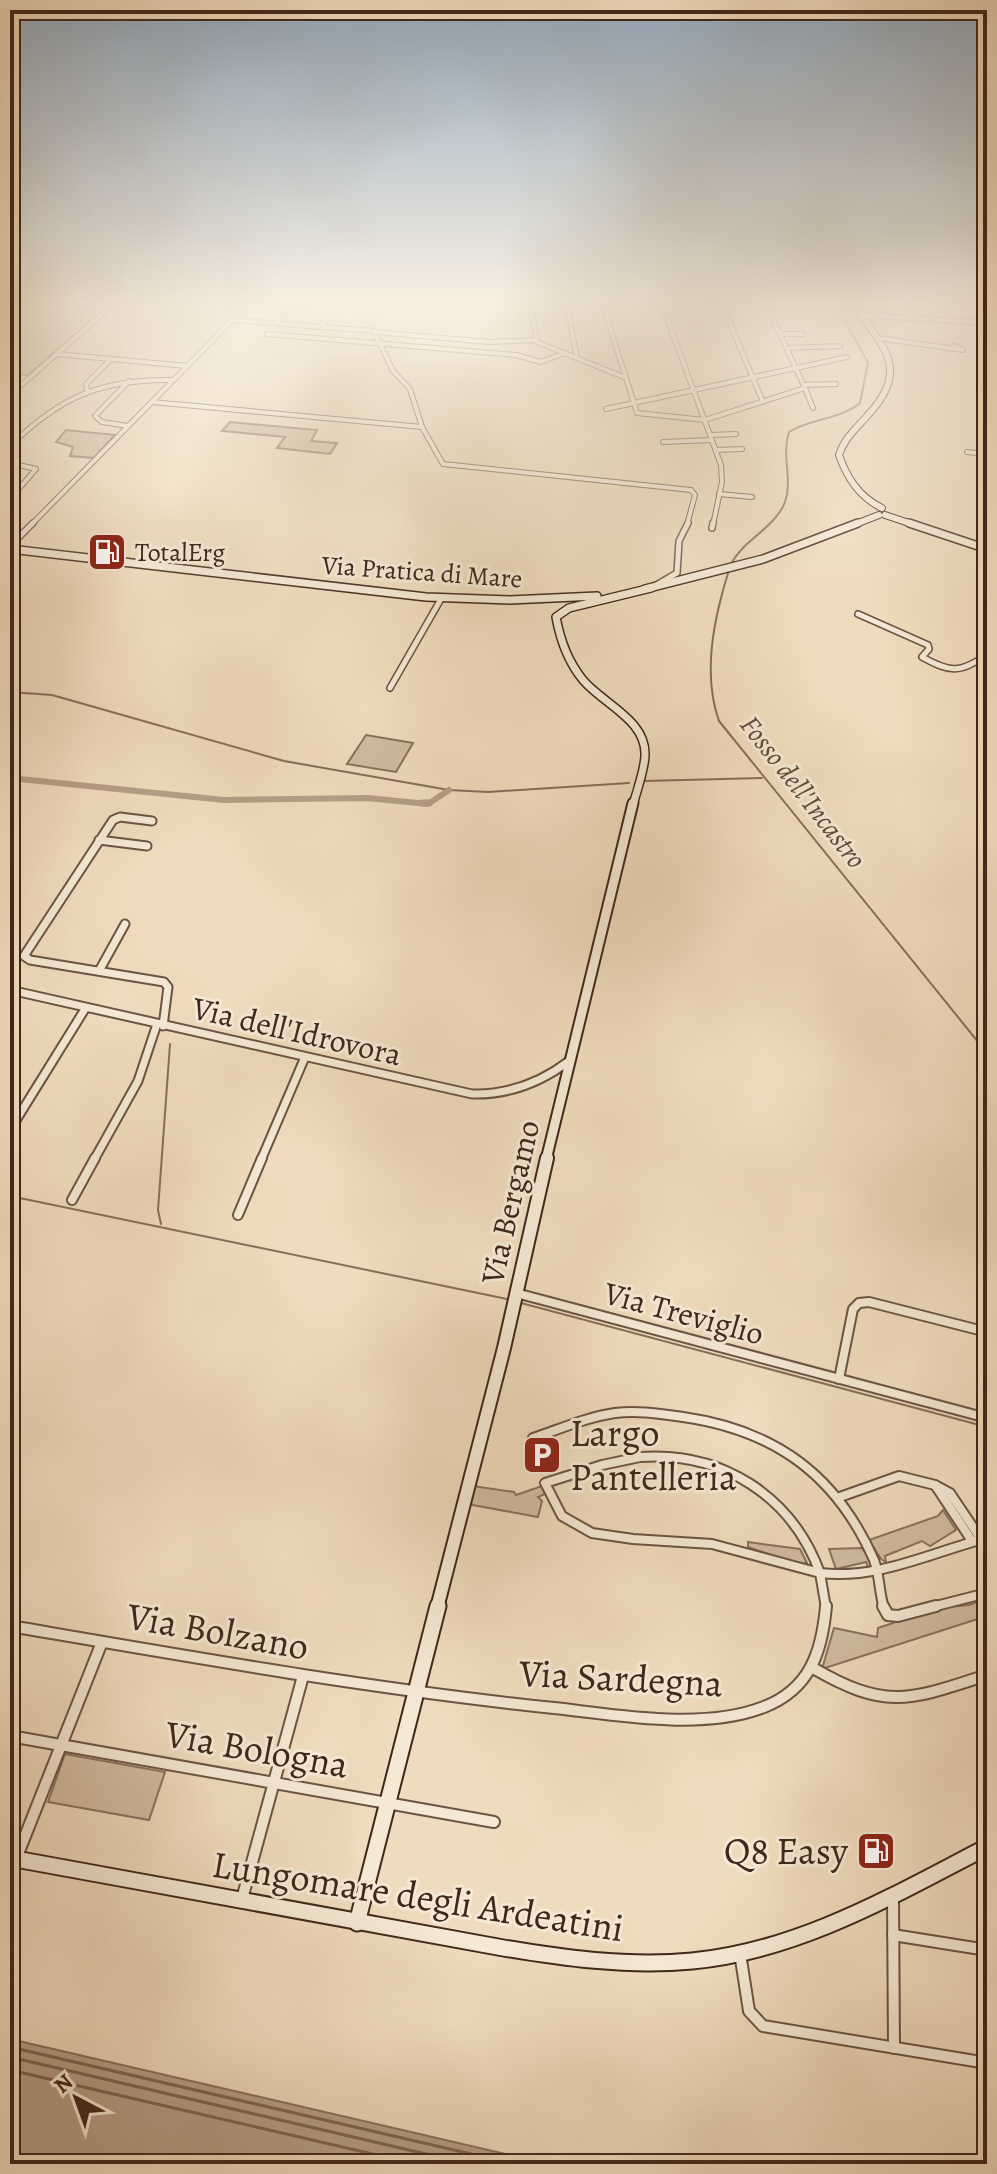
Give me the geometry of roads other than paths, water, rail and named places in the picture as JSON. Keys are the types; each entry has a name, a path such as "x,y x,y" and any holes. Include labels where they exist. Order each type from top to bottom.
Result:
{"street":[{"path":"10,446 43,414 62,403"},
{"path":"107,403 95,416 101,422 128,426"},
{"path":"10,548 151,403"},
{"path":"168,403 422,427"},
{"path":"415,403 422,427 442,462 448,465 680,487 693,491 690,519 679,541 677,573 651,588"},
{"path":"606,409 632,403"},
{"path":"634,403 636,412 643,415 705,420 758,403"},
{"path":"699,403 722,472 712,528"},
{"path":"811,403 813,408"},
{"path":"879,403 839,450 846,472 878,511 987,549"},
{"path":"663,442 736,434"},
{"path":"716,450 742,449"},
{"path":"967,452 987,454"},
{"path":"10,463 36,469 10,499"},
{"path":"719,494 752,497"},
{"name":"Via Pratica di Mare","path":"10,548 441,599 572,598 651,588 745,565 878,511"},
{"name":"Via Bergamo","path":"357,1923 516,1293 645,750 631,723 577,672 556,618 568,609 651,588"},
{"path":"390,688 441,599"},
{"path":"858,614 928,645 930,649 923,653 923,657 952,671 962,670 987,655"},
{"path":"72,1200 138,1081 160,1025 166,983 30,960 24,955 116,818 152,821"},
{"path":"99,840 147,846"},
{"path":"99,971 125,924"},
{"name":"Via dell'Idrovora","path":"10,990 484,1095 526,1086 550,1075 569,1061"},
{"path":"10,1130 85,1009"},
{"path":"238,1215 305,1057"},
{"name":"Via Treviglio","path":"516,1293 987,1418"},
{"path":"839,1379 853,1309 862,1302 987,1332"},
{"path":"533,1438 598,1417 628,1411 719,1421 758,1434 802,1460 837,1498 864,1541 877,1570 883,1608 890,1616 987,1593"},
{"name":"Via Sardegna","path":"415,1694 637,1715 721,1716 778,1701 796,1688 813,1668 825,1629 825,1596 820,1573 802,1532 778,1503 746,1480 709,1463 677,1456 637,1456 545,1483 564,1518 598,1533 622,1538 718,1545 820,1573"},
{"path":"837,1498 899,1476 935,1485 980,1539 987,1553"},
{"path":"820,1573 845,1576 877,1570 980,1539"},
{"name":"Via Bolzano","path":"10,1626 415,1694"},
{"path":"13,1859 102,1642"},
{"path":"813,1668 852,1691 886,1700 910,1698 987,1675"},
{"path":"241,1901 303,1676"},
{"name":"Via Bologna","path":"10,1736 494,1822"},
{"name":"Lungomare degli Ardeatini","path":"13,1859 357,1923 607,1962 681,1962 740,1953 819,1930 987,1847"},
{"path":"893,1895 894,2048"},
{"path":"893,1935 987,1950"},
{"path":"740,1953 748,2008 754,2020 767,2027 987,2063"}],"water":[{"path":"10,2039 549,2164 10,2164"}],"waterway":[{"name":"Fosso dell'Incastro","path":"731,564 774,519 785,502 789,432 843,413 859,403"},
{"name":"Fosso dell'Incastro","path":"729,570 712,646 711,684 719,721 987,1053"},
{"path":"10,692 52,695 284,761 449,790 488,792 629,783"},
{"path":"10,778 224,800 367,798 428,804 449,790"},
{"path":"644,781 762,778"},
{"path":"422,803 429,803"},
{"path":"161,1224 158,1210 170,1044"},
{"path":"10,1196 507,1299"},
{"path":"521,1303 987,1427"}],"place":[{"name":"TotalErg","path":"107,552"},
{"name":"Largo Pantelleria","path":"542,1455"},
{"name":"Q8 Easy","path":"876,1851"}]}
